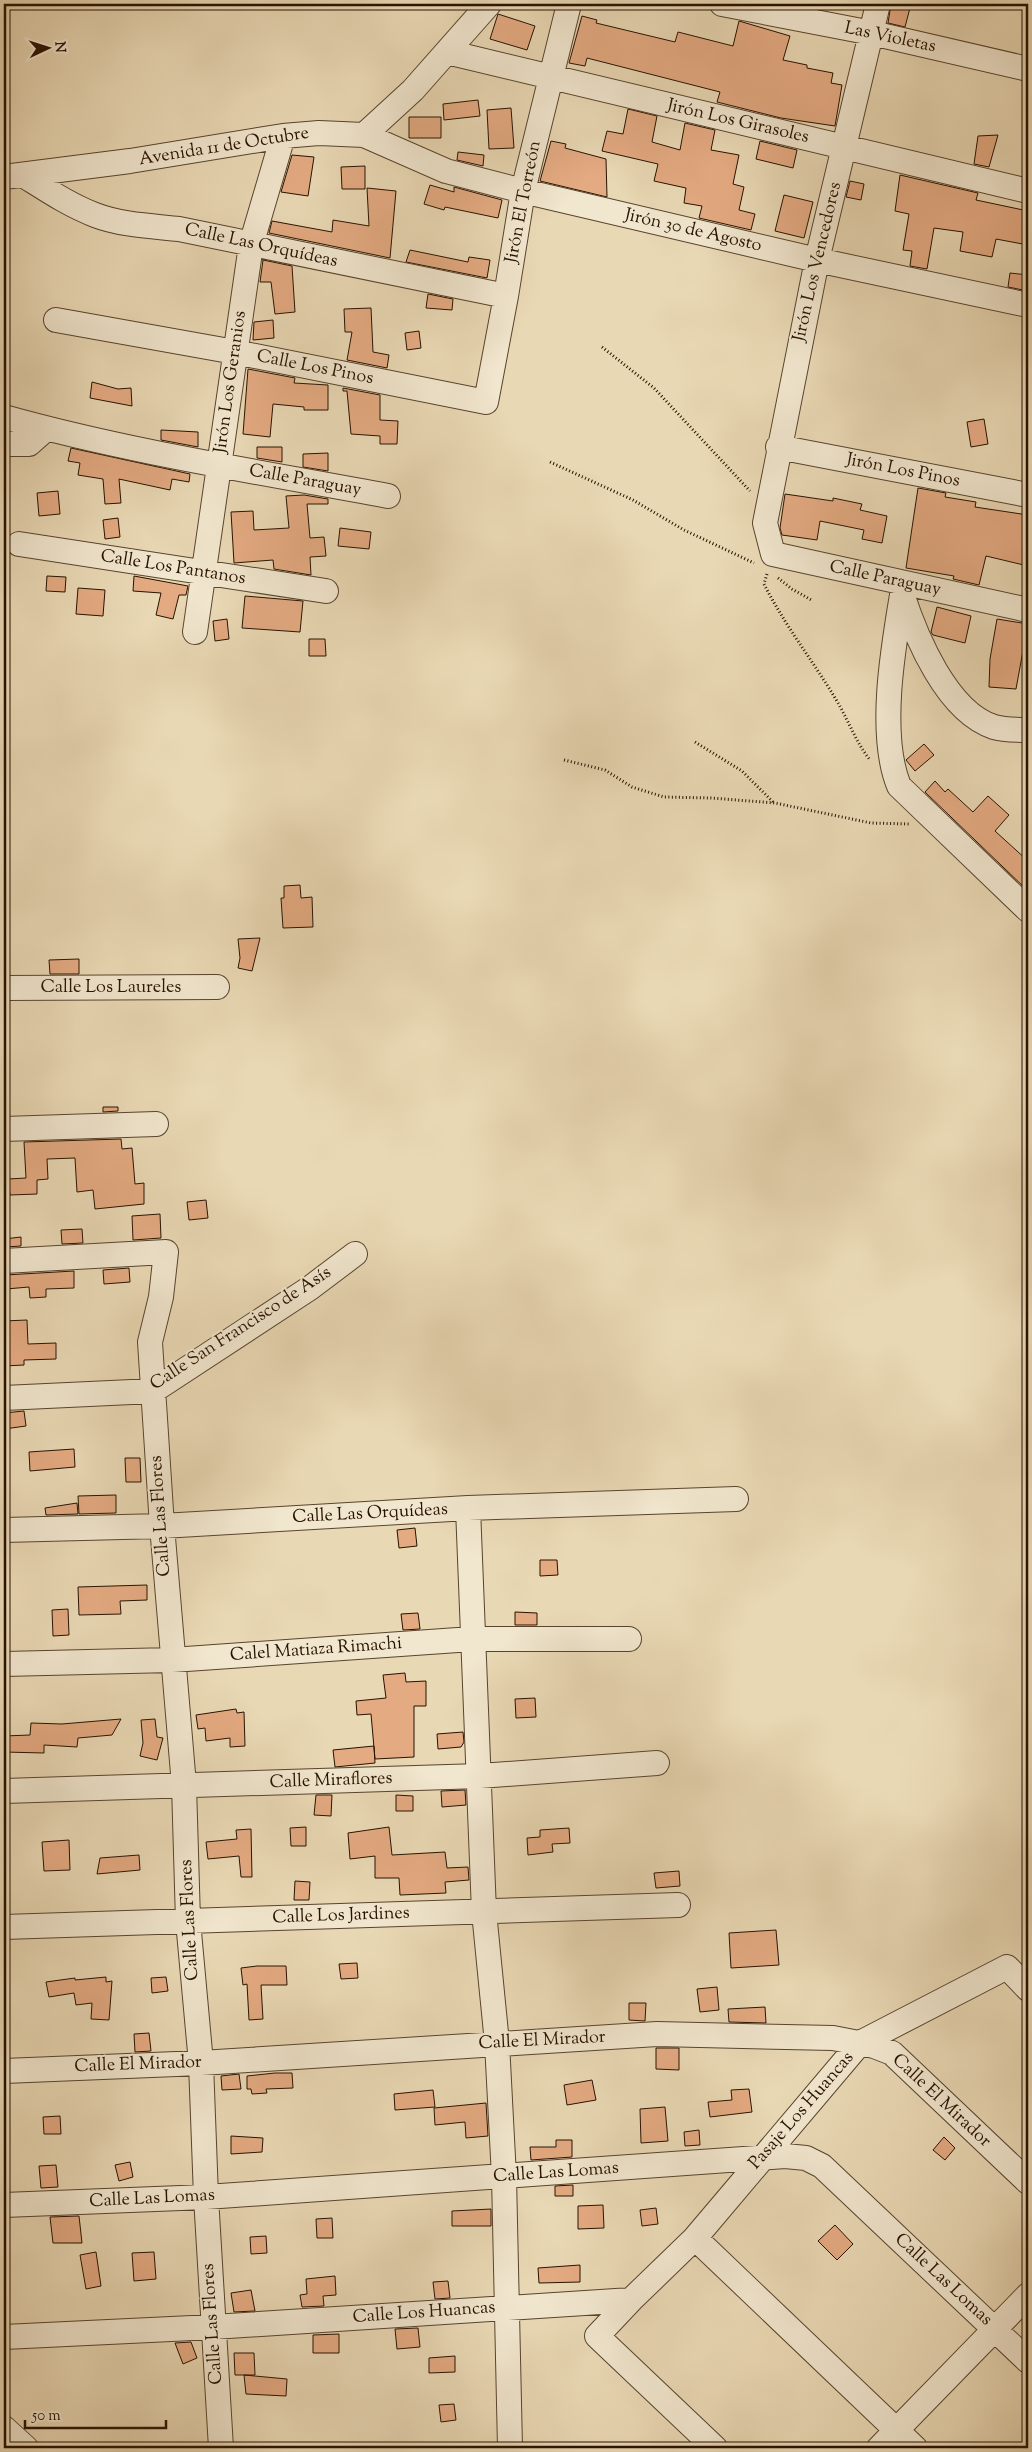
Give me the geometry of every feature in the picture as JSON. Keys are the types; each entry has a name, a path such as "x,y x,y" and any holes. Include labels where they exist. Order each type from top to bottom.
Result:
{"street":[{"path":"364,135 413,90 489,4"},
{"name":"Jirón El Torreón","path":"486,402 523,191 569,4"},
{"name":"Las Violetas","path":"722,4 872,33 1028,69"},
{"name":"Jirón Los Vencedores","path":"771,562 765,523 778,447 816,260 845,148 878,4"},
{"name":"Jirón Los Girasoles","path":"447,52 1028,191"},
{"name":"Avenida 11 de Octubre","path":"14,176 194,152 283,136 319,133 364,135"},
{"name":"Jirón 30 de Agosto","path":"364,135 446,170 523,191 816,260 1028,305"},
{"name":"Jirón Los Geranios","path":"195,632 251,244 283,136"},
{"name":"Calle Las Orquídeas","path":"14,176 96,216 124,223 179,229 506,296"},
{"name":"Calle Los Pinos","path":"56,320 235,352 486,402"},
{"name":"Calle Paraguay","path":"4,417 46,429 218,465 388,496"},
{"path":"4,444 28,444 46,429"},
{"name":"Jirón Los Pinos","path":"778,447 1028,495"},
{"name":"Calle Los Pantanos","path":"19,544 326,591"},
{"name":"Calle Paraguay","path":"771,562 902,589 1028,610"},
{"path":"902,589 921,643 942,681 968,713 994,727 1028,730"},
{"path":"902,589 890,684 890,736 893,771 899,786 1028,910"},
{"name":"Calle Los Laureles","path":"4,988 217,987"},
{"path":"4,1129 156,1124"},
{"name":"Calle Las Flores","path":"4,1261 166,1252 161,1297 150,1342 152,1391 172,1660 184,1785 188,1921 201,2063 213,2327 222,2448"},
{"name":"Calle San Francisco de Asís","path":"4,1398 152,1391 310,1288 355,1254"},
{"name":"Calle Las Orquídeas","path":"4,1530 162,1526 468,1508 736,1499"},
{"path":"468,1508 484,1912 497,2043 504,2177 510,2448"},
{"name":"Calel Matiaza Rimachi","path":"4,1664 172,1660 472,1639 629,1639"},
{"name":"Calle Miraflores","path":"4,1791 480,1776 657,1763"},
{"name":"Calle Los Jardines","path":"4,1927 678,1905"},
{"name":"Pasaje Los Huancas","path":"631,2300 695,2238 860,2043 1007,1966 1028,1989"},
{"name":"Calle El Mirador","path":"4,2070 201,2063 656,2034 834,2038 860,2043 892,2053 1028,2182"},
{"path":"783,2132 806,2158"},
{"name":"Calle Las Lomas","path":"4,2205 206,2197 785,2156 806,2158 822,2166 1028,2361"},
{"path":"695,2238 915,2448"},
{"path":"879,2448 1028,2295"},
{"path":"631,2300 597,2336 715,2448"},
{"name":"Calle Los Huancas","path":"4,2337 213,2327 631,2300"},
{"path":"4,2428 26,2448"}],"path":[{"path":"602,348 654,388 752,494"},
{"path":"550,462 633,500 684,530 771,562 792,589 813,601"},
{"path":"771,562 764,584 781,618 838,703 860,748 872,762"},
{"path":"695,742 742,771 775,804"},
{"path":"564,760 605,770 632,788 664,797 710,798 775,804 871,823 940,825"}],"building":[{"path":"891,4 911,4 905,27 888,23"},
{"path":"498,14 535,26 527,50 490,39"},
{"path":"582,16 597,20 596,23 675,42 678,32 733,46 739,21 790,36 783,60 807,65 807,68 833,73 831,83 842,85 835,126 781,118 717,102 720,92 587,58 585,66 569,63"},
{"path":"478,100 480,116 444,120 443,104"},
{"path":"511,108 514,148 489,149 487,110"},
{"path":"628,109 657,116 652,142 680,150 685,123 715,130 711,150 739,155 733,184 744,187 739,210 755,214 751,230 699,218 702,206 684,203 686,188 654,181 658,164 602,151 607,131 623,134"},
{"path":"409,117 441,117 441,138 409,138"},
{"path":"998,135 989,167 974,164 978,136"},
{"path":"551,141 566,144 565,148 606,159 607,197 540,181"},
{"path":"760,141 797,150 793,168 756,159"},
{"path":"458,152 484,155 483,166 457,160"},
{"path":"292,155 314,157 308,196 281,192"},
{"path":"365,166 365,189 342,189 341,167"},
{"path":"900,175 978,193 976,200 1028,211 1028,245 996,239 992,257 960,251 963,232 934,228 927,269 910,266 912,251 903,250 909,214 895,211"},
{"path":"850,181 864,184 861,200 846,197"},
{"path":"430,185 454,192 454,187 502,200 498,218 445,207 444,210 424,204"},
{"path":"367,188 396,191 390,258 269,233 272,221 332,232 333,220 369,226"},
{"path":"784,195 813,202 804,238 775,231"},
{"path":"410,250 468,262 469,257 490,260 487,278 406,262"},
{"path":"263,260 292,266 295,312 275,314 271,282 260,282"},
{"path":"1010,273 1028,275 1028,291 1008,287"},
{"path":"428,294 453,299 452,310 426,308"},
{"path":"371,308 373,352 389,355 387,368 347,360 352,332 345,332 344,309"},
{"path":"273,320 274,338 253,340 254,322"},
{"path":"419,331 421,348 407,350 405,333"},
{"path":"248,369 295,378 294,383 328,385 328,410 304,410 304,407 273,404 270,437 243,434"},
{"path":"92,382 118,389 131,388 132,406 90,398"},
{"path":"343,388 380,395 380,420 398,421 397,444 380,444 380,436 351,434 347,391 343,391"},
{"path":"984,419 988,444 971,447 967,422"},
{"path":"161,430 198,432 198,447 161,440"},
{"path":"257,447 282,447 282,462 257,458"},
{"path":"71,448 190,474 189,482 172,479 170,490 119,479 121,503 105,504 103,479 78,475 80,463 68,461"},
{"path":"328,453 328,471 303,467 303,454"},
{"path":"918,488 946,493 945,497 976,502 975,507 1028,515 1028,566 986,556 979,585 953,579 954,576 906,568"},
{"path":"58,491 60,514 39,516 37,493"},
{"path":"785,494 833,501 833,498 862,504 860,510 887,516 882,543 862,539 864,530 820,521 817,540 782,535 780,528"},
{"path":"304,495 328,499 328,504 307,504 310,538 324,537 326,556 310,557 311,575 274,569 273,560 234,563 231,512 253,511 254,530 289,528 286,496"},
{"path":"118,518 120,537 105,539 103,520"},
{"path":"340,528 371,532 369,549 338,546"},
{"path":"47,576 66,577 65,592 46,591"},
{"path":"134,576 188,586 186,595 179,595 173,619 156,615 161,593 133,591"},
{"path":"78,588 105,590 103,616 76,614"},
{"path":"245,596 303,601 300,632 242,628"},
{"path":"937,607 971,616 965,643 933,635 931,632"},
{"path":"227,619 229,639 215,641 213,621"},
{"path":"997,619 1028,624 1028,646 1024,645 1016,689 989,687 990,659"},
{"path":"309,639 325,639 326,656 309,656"},
{"path":"924,744 934,755 915,771 906,760"},
{"path":"935,781 945,792 948,789 973,812 988,796 1009,815 995,831 1028,861 1028,891 925,792"},
{"path":"300,885 301,898 312,897 313,927 283,928 281,898 284,898 284,886"},
{"path":"260,938 252,971 238,968 240,958 238,939"},
{"path":"79,959 79,974 50,974 49,960"},
{"path":"103,1107 118,1107 118,1111 103,1112"},
{"path":"121,1139 122,1149 132,1148 135,1184 144,1183 144,1204 95,1209 93,1190 77,1192 75,1158 47,1159 48,1179 37,1180 37,1194 10,1195 8,1179 26,1178 24,1142"},
{"path":"206,1200 208,1218 189,1220 187,1202"},
{"path":"160,1214 161,1238 133,1240 132,1216"},
{"path":"82,1229 83,1243 62,1244 61,1230"},
{"path":"21,1237 21,1246 5,1247 4,1239"},
{"path":"129,1268 130,1282 104,1284 103,1270"},
{"path":"74,1271 74,1288 46,1289 46,1297 30,1298 29,1287 6,1289 5,1275"},
{"path":"27,1320 28,1344 56,1343 56,1359 24,1360 24,1365 4,1366 4,1321"},
{"path":"24,1411 26,1426 4,1429 4,1413"},
{"path":"74,1449 75,1467 30,1471 29,1452"},
{"path":"125,1458 140,1458 141,1482 126,1482"},
{"path":"116,1495 116,1513 79,1514 78,1496"},
{"path":"77,1503 78,1514 46,1515 45,1508"},
{"path":"415,1528 417,1546 399,1548 397,1530"},
{"path":"540,1560 557,1560 558,1575 540,1576"},
{"path":"147,1585 147,1600 120,1601 121,1614 79,1615 78,1587"},
{"path":"68,1609 69,1635 53,1636 52,1610"},
{"path":"515,1612 537,1613 537,1625 515,1625"},
{"path":"418,1613 420,1629 403,1630 401,1614"},
{"path":"405,1673 406,1682 426,1681 426,1706 414,1706 414,1757 375,1759 371,1714 357,1715 356,1701 386,1698 383,1675"},
{"path":"535,1698 536,1717 516,1718 515,1699"},
{"path":"236,1709 237,1713 244,1712 245,1746 230,1747 230,1738 206,1741 205,1728 198,1729 196,1715"},
{"path":"121,1719 112,1735 78,1738 77,1747 44,1745 44,1753 4,1752 4,1736 30,1735 31,1723 62,1724"},
{"path":"155,1719 157,1737 163,1738 157,1760 140,1756 143,1743 141,1720"},
{"path":"463,1732 464,1742 461,1747 438,1749 437,1734"},
{"path":"374,1746 375,1763 335,1767 333,1750"},
{"path":"465,1790 466,1805 442,1807 441,1791"},
{"path":"316,1795 332,1795 331,1816 314,1815"},
{"path":"396,1795 413,1796 413,1811 396,1811"},
{"path":"306,1827 306,1846 291,1846 290,1828"},
{"path":"389,1827 392,1855 445,1852 447,1868 468,1867 469,1880 445,1882 446,1893 400,1895 399,1878 375,1878 375,1856 350,1859 348,1833"},
{"path":"569,1828 570,1843 552,1844 553,1852 528,1855 527,1838 540,1837 540,1830"},
{"path":"251,1829 252,1877 241,1877 239,1856 208,1859 206,1842 237,1839 236,1830"},
{"path":"69,1840 70,1870 44,1871 42,1842"},
{"path":"139,1855 140,1870 97,1874 100,1858"},
{"path":"679,1871 680,1886 656,1888 654,1873"},
{"path":"295,1881 310,1882 309,1900 294,1900"},
{"path":"776,1930 779,1965 731,1968 729,1933"},
{"path":"357,1963 358,1978 341,1979 339,1964"},
{"path":"286,1966 287,1985 261,1985 263,2019 249,2020 247,1984 243,1985 241,1968"},
{"path":"106,1977 106,1982 112,1981 109,2020 91,2019 92,2003 76,2005 74,1993 49,1997 46,1982 75,1978 75,1980"},
{"path":"166,1977 168,1991 152,1993 151,1978"},
{"path":"717,1987 719,2010 700,2012 697,1989"},
{"path":"629,2003 646,2003 645,2021 629,2020"},
{"path":"765,2007 766,2023 729,2022 728,2009"},
{"path":"149,2033 151,2051 135,2052 134,2034"},
{"path":"656,2048 679,2048 679,2070 656,2069"},
{"path":"292,2073 293,2088 266,2089 267,2093 252,2094 251,2089 247,2089 247,2076"},
{"path":"239,2074 241,2089 222,2090 221,2076"},
{"path":"592,2080 596,2100 567,2105 564,2085"},
{"path":"749,2089 752,2112 710,2117 708,2102 732,2100 731,2090"},
{"path":"433,2090 435,2107 395,2110 394,2094"},
{"path":"486,2103 488,2136 466,2138 465,2122 435,2125 434,2108"},
{"path":"665,2107 668,2141 641,2143 640,2109"},
{"path":"60,2116 61,2134 44,2134 43,2117"},
{"path":"699,2130 700,2145 685,2146 684,2132"},
{"path":"231,2136 263,2138 262,2152 231,2154"},
{"path":"944,2137 955,2148 945,2160 933,2150"},
{"path":"556,2140 572,2140 572,2157 531,2160 530,2147 556,2147"},
{"path":"130,2162 133,2177 119,2181 115,2165"},
{"path":"56,2165 58,2187 41,2188 39,2166"},
{"path":"573,2185 573,2196 555,2196 555,2186"},
{"path":"603,2205 604,2228 578,2229 578,2206"},
{"path":"656,2208 658,2224 642,2226 640,2210"},
{"path":"491,2209 491,2226 452,2226 452,2211"},
{"path":"79,2216 82,2243 53,2243 50,2217"},
{"path":"332,2218 333,2238 317,2238 316,2219"},
{"path":"835,2225 853,2244 837,2260 818,2241"},
{"path":"266,2236 267,2253 251,2254 250,2237"},
{"path":"96,2252 101,2286 86,2289 80,2255"},
{"path":"154,2252 156,2279 134,2281 132,2253"},
{"path":"580,2265 580,2282 539,2283 538,2268"},
{"path":"335,2276 336,2295 323,2296 324,2306 302,2307 300,2295 307,2294 306,2279"},
{"path":"448,2281 450,2298 435,2299 433,2282"},
{"path":"251,2290 255,2311 234,2312 231,2293"},
{"path":"418,2328 420,2347 397,2349 395,2329"},
{"path":"339,2334 339,2353 313,2353 313,2335"},
{"path":"191,2342 197,2358 183,2364 175,2343"},
{"path":"234,2353 254,2353 255,2375 235,2375"},
{"path":"455,2356 455,2372 429,2373 429,2358"},
{"path":"244,2375 287,2379 286,2396 246,2394"},
{"path":"454,2404 456,2420 441,2422 439,2405"}]}
